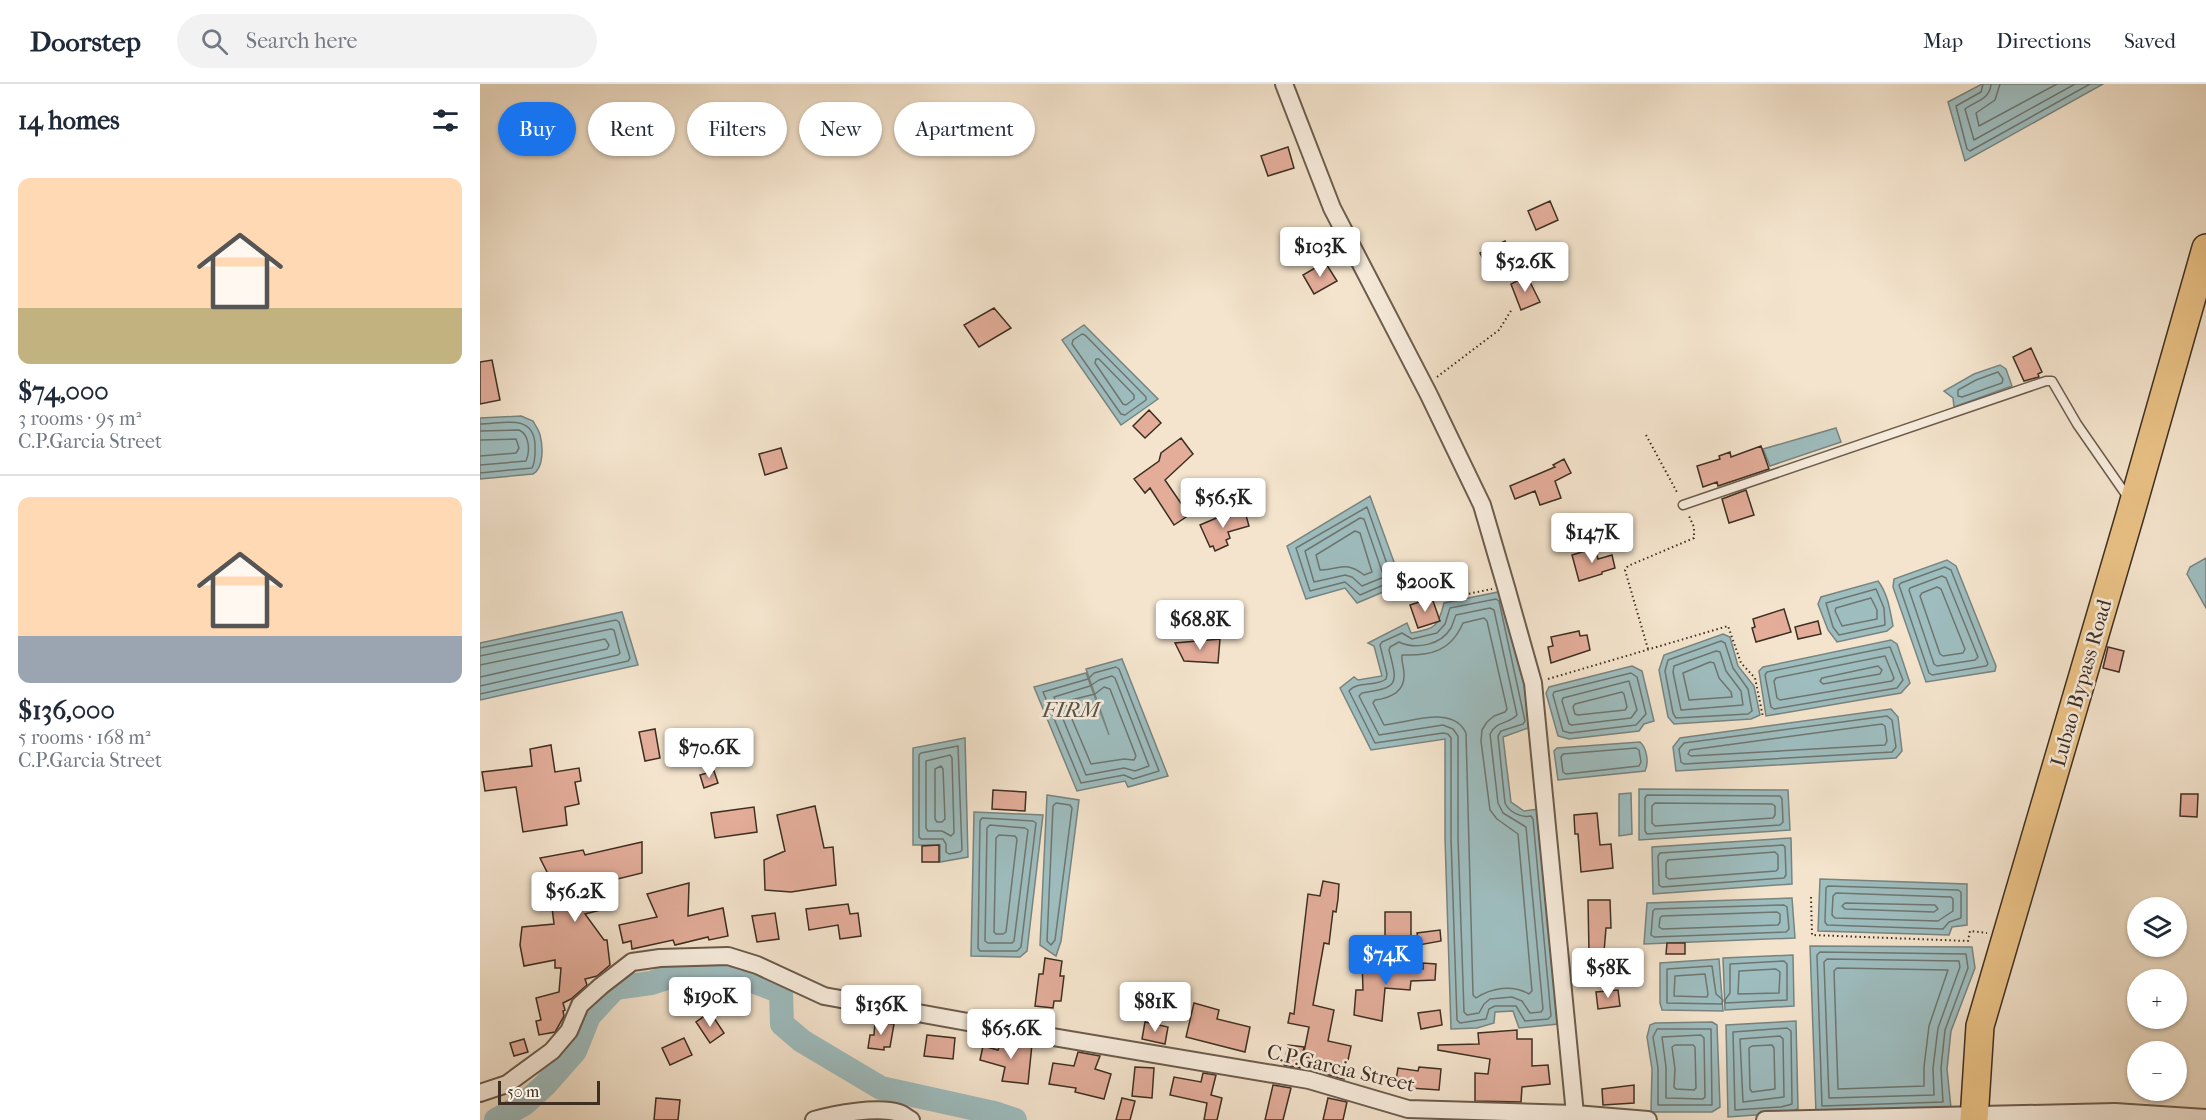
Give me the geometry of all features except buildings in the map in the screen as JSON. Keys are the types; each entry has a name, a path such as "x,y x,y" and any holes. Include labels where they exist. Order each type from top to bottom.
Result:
{"highway":[{"name":"Lubao Bypass Road","path":"1974,1117 1980,1026 2206,248"}],"street":[{"path":"1284,84 1332,208 1425,386 1482,505 1506,587 1533,683 1575,1114"},
{"name":"C.P.Garcia Street","path":"480,1093 507,1083 552,1051 569,1031 580,1005 632,962 660,958 728,956 757,965 824,996 1309,1080 1408,1109 1575,1114 1648,1120"},
{"path":"814,1120 831,1115 881,1111 898,1113 911,1120"},
{"path":"1765,1120 2115,1112 2206,1118"}],"lane":[{"path":"1683,505 2046,381 2052,381 2077,424 2133,504"}],"path":[{"path":"1425,386 1499,330 1512,309"},
{"path":"1646,435 1694,526 1694,538 1629,566 1625,570 1648,649"},
{"path":"1438,600 1506,587"},
{"path":"1533,683 1728,626 1741,663 1755,678 1763,717"},
{"path":"1811,897 1812,935 1968,941 1970,931 2007,934"}],"water":[{"path":"1982,84 2103,84 1965,161 1948,102"},
{"path":"1084,325 1158,399 1121,425 1062,340"},
{"path":"2000,365 2006,369 2012,386 1954,407 1953,398 1944,391 1974,374"},
{"path":"521,416 533,421 539,433 542,456 537,471 533,474 480,479 480,418"},
{"path":"1836,428 1841,442 1770,466 1763,449"},
{"path":"1370,496 1402,584 1357,603 1345,588 1306,599 1287,546"},
{"path":"2206,558 2206,608 2187,574 2190,567"},
{"path":"1947,560 1956,566 1996,666 1995,671 1926,682 1893,587 1894,579"},
{"path":"1878,581 1890,608 1893,626 1887,631 1837,642 1828,630 1818,604 1821,597"},
{"path":"1503,591 1530,711 1531,727 1503,737 1511,802 1524,811 1538,809 1558,1024 1519,1028 1513,1011 1495,1012 1494,1023 1477,1028 1451,1029 1445,838 1445,739 1371,750 1340,688 1354,677 1358,680 1382,676 1374,646 1368,643 1407,623 1411,633 1434,626 1440,618 1444,603"},
{"path":"622,612 638,665 480,700 480,643"},
{"path":"1723,634 1730,637 1738,666 1754,686 1760,715 1751,719 1674,724 1668,717 1659,670 1664,655"},
{"path":"1891,640 1897,644 1910,683 1901,693 1766,716 1759,671 1763,667"},
{"name":"FIRM","path":"1122,659 1168,776 1128,787 1125,781 1077,791 1034,687 1086,673 1109,735 1086,669"},
{"path":"1632,666 1642,671 1654,721 1644,724 1639,731 1569,739 1558,736 1546,693 1549,687"},
{"path":"1891,709 1898,717 1902,751 1896,758 1676,771 1673,747 1680,738"},
{"path":"965,738 968,857 940,862 940,845 913,845 913,748"},
{"path":"1640,742 1647,756 1645,771 1558,780 1554,751 1557,748"},
{"path":"1639,789 1788,790 1790,830 1639,840"},
{"path":"1631,793 1632,834 1619,836 1619,794"},
{"path":"1047,795 1079,800 1061,941 1056,956 1040,945"},
{"path":"974,812 1043,815 1027,951 1020,957 971,956"},
{"path":"1791,838 1792,884 1653,894 1652,847"},
{"path":"1820,879 1967,884 1967,925 1952,927 1949,935 1818,931"},
{"path":"1792,898 1795,938 1644,944 1647,903"},
{"path":"1810,946 1972,947 1975,968 1951,1031 1947,1069 1951,1108 1816,1114"},
{"path":"1793,955 1794,1006 1725,1010 1723,958"},
{"path":"1719,959 1723,1011 1662,1010 1660,963"},
{"path":"1796,1021 1798,1109 1783,1113 1728,1117 1726,1025"},
{"path":"1712,1022 1717,1025 1720,1107 1712,1112 1651,1112 1652,1069 1647,1037 1650,1025"}],"waterway":[{"path":"496,1120 524,1104 545,1085 575,1051 589,1016 615,988 651,983 713,966 781,992 782,1024 802,1041 881,1088 994,1113 1015,1120"}]}
